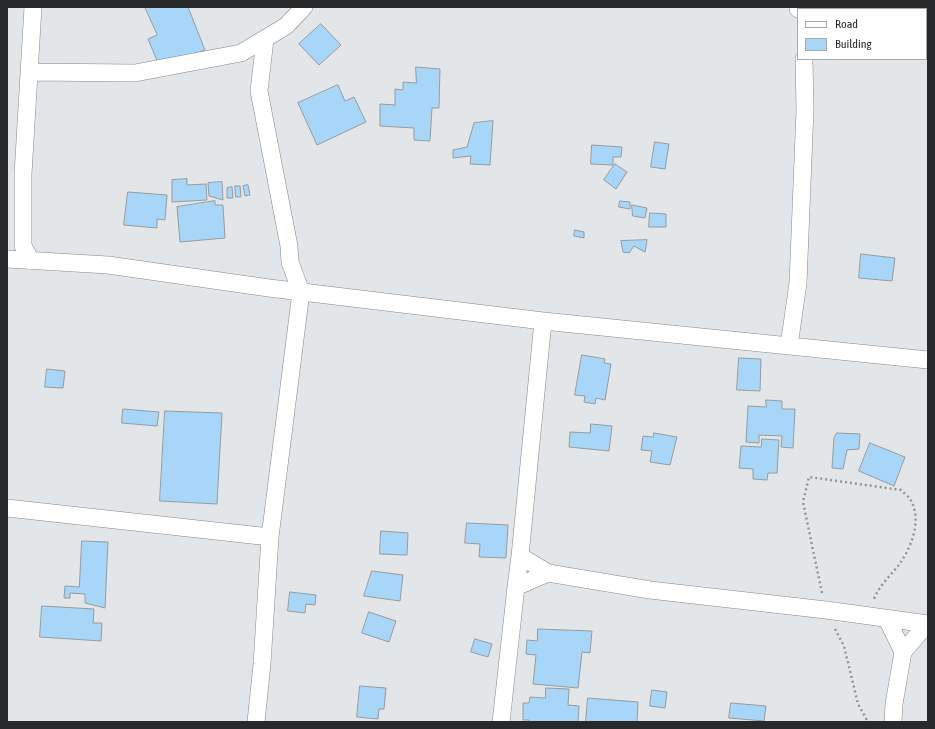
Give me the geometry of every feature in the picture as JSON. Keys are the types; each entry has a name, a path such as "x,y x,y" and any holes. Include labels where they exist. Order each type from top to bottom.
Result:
{"street":[{"path":"31,261 23,246 23,174 34,7"},
{"path":"29,72 135,73 240,53 286,26 304,7"},
{"path":"256,722 262,664 270,537 301,292 290,262 289,246 259,91 265,39"},
{"path":"789,346 798,283 805,110 804,60"},
{"path":"7,258 31,261 108,265 269,288 543,321 928,360"},
{"path":"269,288 290,262"},
{"path":"501,722 520,556 543,321"},
{"path":"7,508 270,537"},
{"path":"520,556 548,573 650,590 826,610 927,624"},
{"path":"516,587 548,573"},
{"path":"886,619 903,652"},
{"path":"893,722 894,704 903,652 927,624"}],"path":[{"path":"868,616 876,593 899,564 913,539 916,515 910,500 902,490 809,477 803,502 826,610 844,646 858,704 868,722"}],"building":[{"path":"145,7 188,7 205,50 160,68 148,39 157,35"},
{"path":"321,24 341,45 319,65 299,44"},
{"path":"416,67 440,69 439,108 432,108 430,141 414,140 414,128 380,126 380,104 395,105 395,89 403,90 403,82 416,83"},
{"path":"338,85 345,101 354,97 366,122 317,145 298,103"},
{"path":"493,121 490,165 470,164 471,156 453,158 453,150 467,147 474,123"},
{"path":"655,142 669,144 665,169 651,167"},
{"path":"592,145 622,147 621,157 613,157 613,165 591,164"},
{"path":"615,164 627,172 616,189 604,180"},
{"path":"187,179 187,185 206,184 207,200 172,202 172,180"},
{"path":"222,182 223,200 209,196 208,183"},
{"path":"248,185 250,195 245,196 243,186"},
{"path":"235,186 240,186 241,197 236,197"},
{"path":"232,187 233,198 227,198 227,188"},
{"path":"128,192 167,195 165,220 157,219 157,228 124,225"},
{"path":"215,201 215,205 223,205 225,238 180,242 177,207"},
{"path":"620,201 630,202 630,209 619,207"},
{"path":"632,205 647,208 645,218 633,216"},
{"path":"650,213 666,214 666,227 649,227"},
{"path":"575,230 584,232 584,238 574,236"},
{"path":"647,240 645,252 634,246 629,253 623,252 621,241"},
{"path":"861,254 895,258 892,281 859,278"},
{"path":"582,355 605,359 604,363 611,364 605,400 596,398 595,404 584,402 585,396 575,395"},
{"path":"739,358 761,359 760,391 737,390"},
{"path":"47,369 65,371 63,388 45,387"},
{"path":"766,400 782,401 782,409 795,409 793,448 781,447 782,436 759,435 759,443 746,442 748,406 766,407"},
{"path":"123,409 159,412 157,426 122,423"},
{"path":"165,411 222,413 217,504 160,501"},
{"path":"591,424 612,426 609,451 569,447 570,432 590,433"},
{"path":"654,433 677,437 670,465 650,462 652,451 641,450 643,436 653,437"},
{"path":"837,433 860,434 859,449 847,450 843,469 832,468 834,438"},
{"path":"762,439 779,440 777,473 768,473 767,480 753,479 753,469 739,468 741,446 761,447"},
{"path":"870,443 905,457 894,486 859,471"},
{"path":"467,523 508,525 506,558 479,557 480,544 465,543"},
{"path":"381,531 408,533 407,555 380,554"},
{"path":"82,541 108,542 105,608 85,603 85,594 70,593 70,598 64,598 65,586 79,587"},
{"path":"372,571 403,575 400,601 364,596"},
{"path":"290,592 316,595 315,605 306,604 305,613 288,611"},
{"path":"42,606 94,609 93,623 102,623 101,641 40,637"},
{"path":"369,612 396,621 389,642 362,633"},
{"path":"538,629 592,631 590,653 582,652 578,688 533,684 536,655 526,654 527,640 537,641"},
{"path":"475,639 492,644 488,657 471,652"},
{"path":"360,686 386,688 384,709 379,709 378,719 357,717"},
{"path":"546,688 569,689 568,705 579,706 578,722 528,722 529,720 523,720 523,703 529,703 530,697 545,698"},
{"path":"652,690 667,692 665,708 650,706"},
{"path":"588,698 638,702 637,722 586,722"},
{"path":"731,703 766,706 764,721 729,718"}]}
